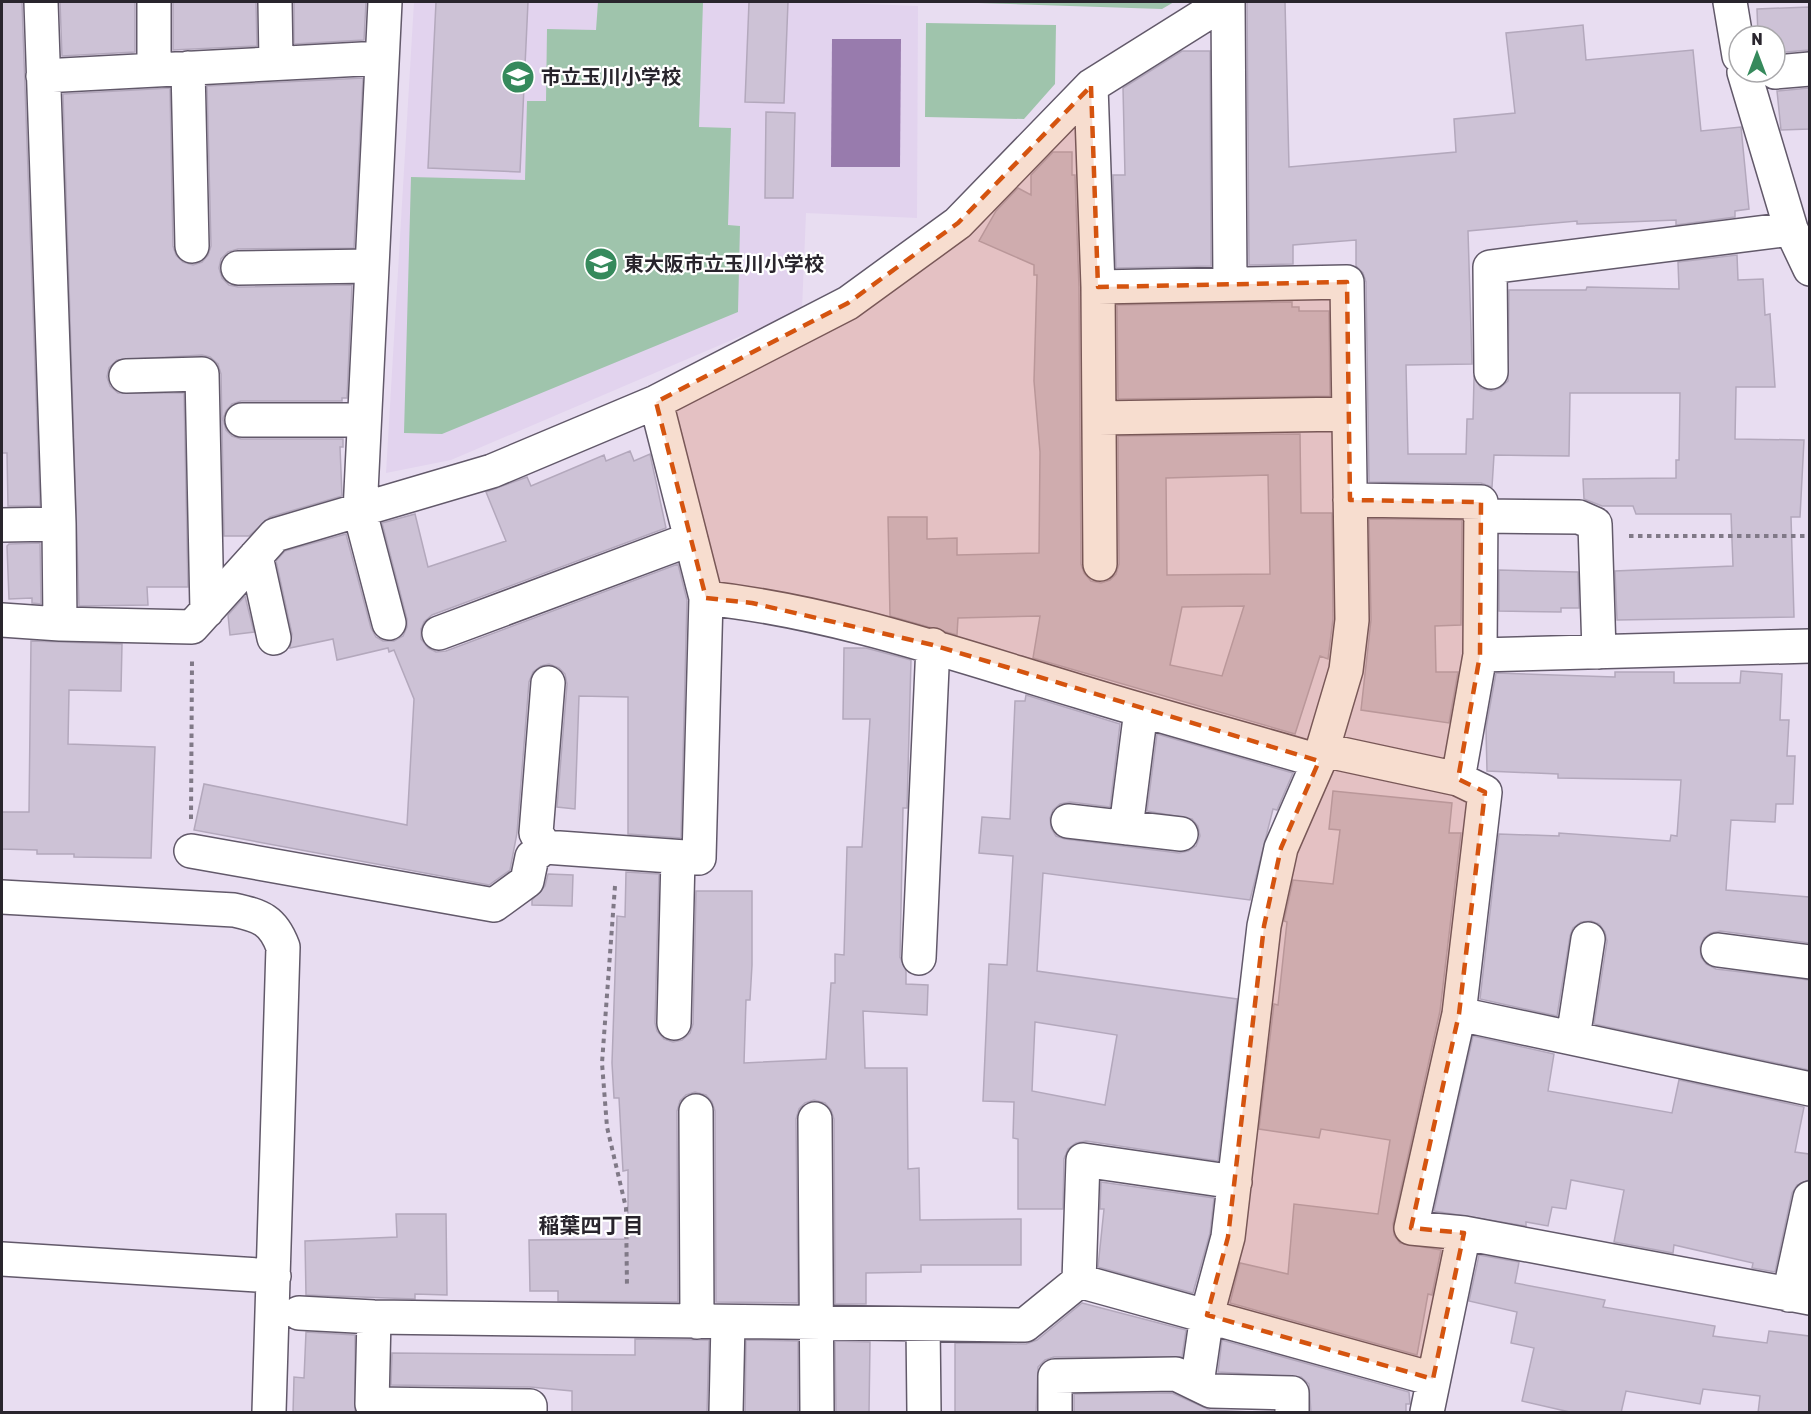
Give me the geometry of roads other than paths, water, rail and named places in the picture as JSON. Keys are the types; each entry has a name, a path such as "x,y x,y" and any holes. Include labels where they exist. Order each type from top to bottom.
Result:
{"street":[{"path":"41,2 59,524 60,624"},
{"path":"154,2 154,70"},
{"path":"275,2 276,63"},
{"path":"385,2 360,512 389,623"},
{"path":"2,620 60,624 200,619 275,535 360,512 492,471 657,402 848,303 958,223 1091,86 1227,2"},
{"path":"1227,2 1230,284"},
{"path":"1730,2 1738,24"},
{"path":"44,76 381,58"},
{"path":"188,68 192,246"},
{"path":"1787,69 1809,69"},
{"path":"1758,84 1791,229 1809,269"},
{"path":"1091,86 1098,287 1100,564"},
{"path":"1491,372 1490,267 1791,229"},
{"path":"238,268 371,266"},
{"path":"1098,287 1347,282 1352,620 1346,670 1321,755 1281,848 1264,926 1228,1237 1207,1315 1197,1384"},
{"path":"126,376 202,374 200,619"},
{"path":"191,851 494,905 527,881 532,857 545,847 699,858 706,598 657,402"},
{"path":"1099,418 1349,414"},
{"path":"242,420 364,420"},
{"path":"1350,500 1481,502 1480,654 1458,779"},
{"path":"1480,516 1579,517 1595,524 1599,652"},
{"path":"2,525 59,524"},
{"path":"439,633 691,539"},
{"path":"256,556 274,638"},
{"path":"706,598 752,603 933,645 1141,710 1321,755 1458,779 1485,792 1459,1014 1411,1228 1464,1233 1799,1297 1809,1198"},
{"path":"919,958 933,645"},
{"path":"1480,654 1809,646"},
{"path":"545,847 536,833 548,683"},
{"path":"1126,828 1141,710"},
{"path":"1068,821 1181,834"},
{"path":"674,1023 678,856"},
{"path":"2,897 234,910 259,916 276,929 283,947 269,1413"},
{"path":"1573,1038 1588,939"},
{"path":"1718,950 1809,962"},
{"path":"1459,1014 1809,1089"},
{"path":"696,1111 712,1322 726,1413"},
{"path":"815,1119 817,1413"},
{"path":"299,1313 374,1317 1025,1325 1079,1281 1083,1160 1235,1182"},
{"path":"1427,1413 1464,1233"},
{"path":"2,1259 274,1276"},
{"path":"1079,1281 1433,1379"},
{"path":"374,1317 372,1404 530,1406 530,1413"},
{"path":"923,1324 924,1413"},
{"path":"1055,1413 1055,1376 1176,1374 1211,1391 1292,1393 1292,1413"}],"place":[{"name":"市立玉川小学校","path":"518,77"},
{"name":"東大阪市立玉川小学校","path":"601,264"}],"district":[{"name":"稲葉四丁目","path":"591,1226"}]}
